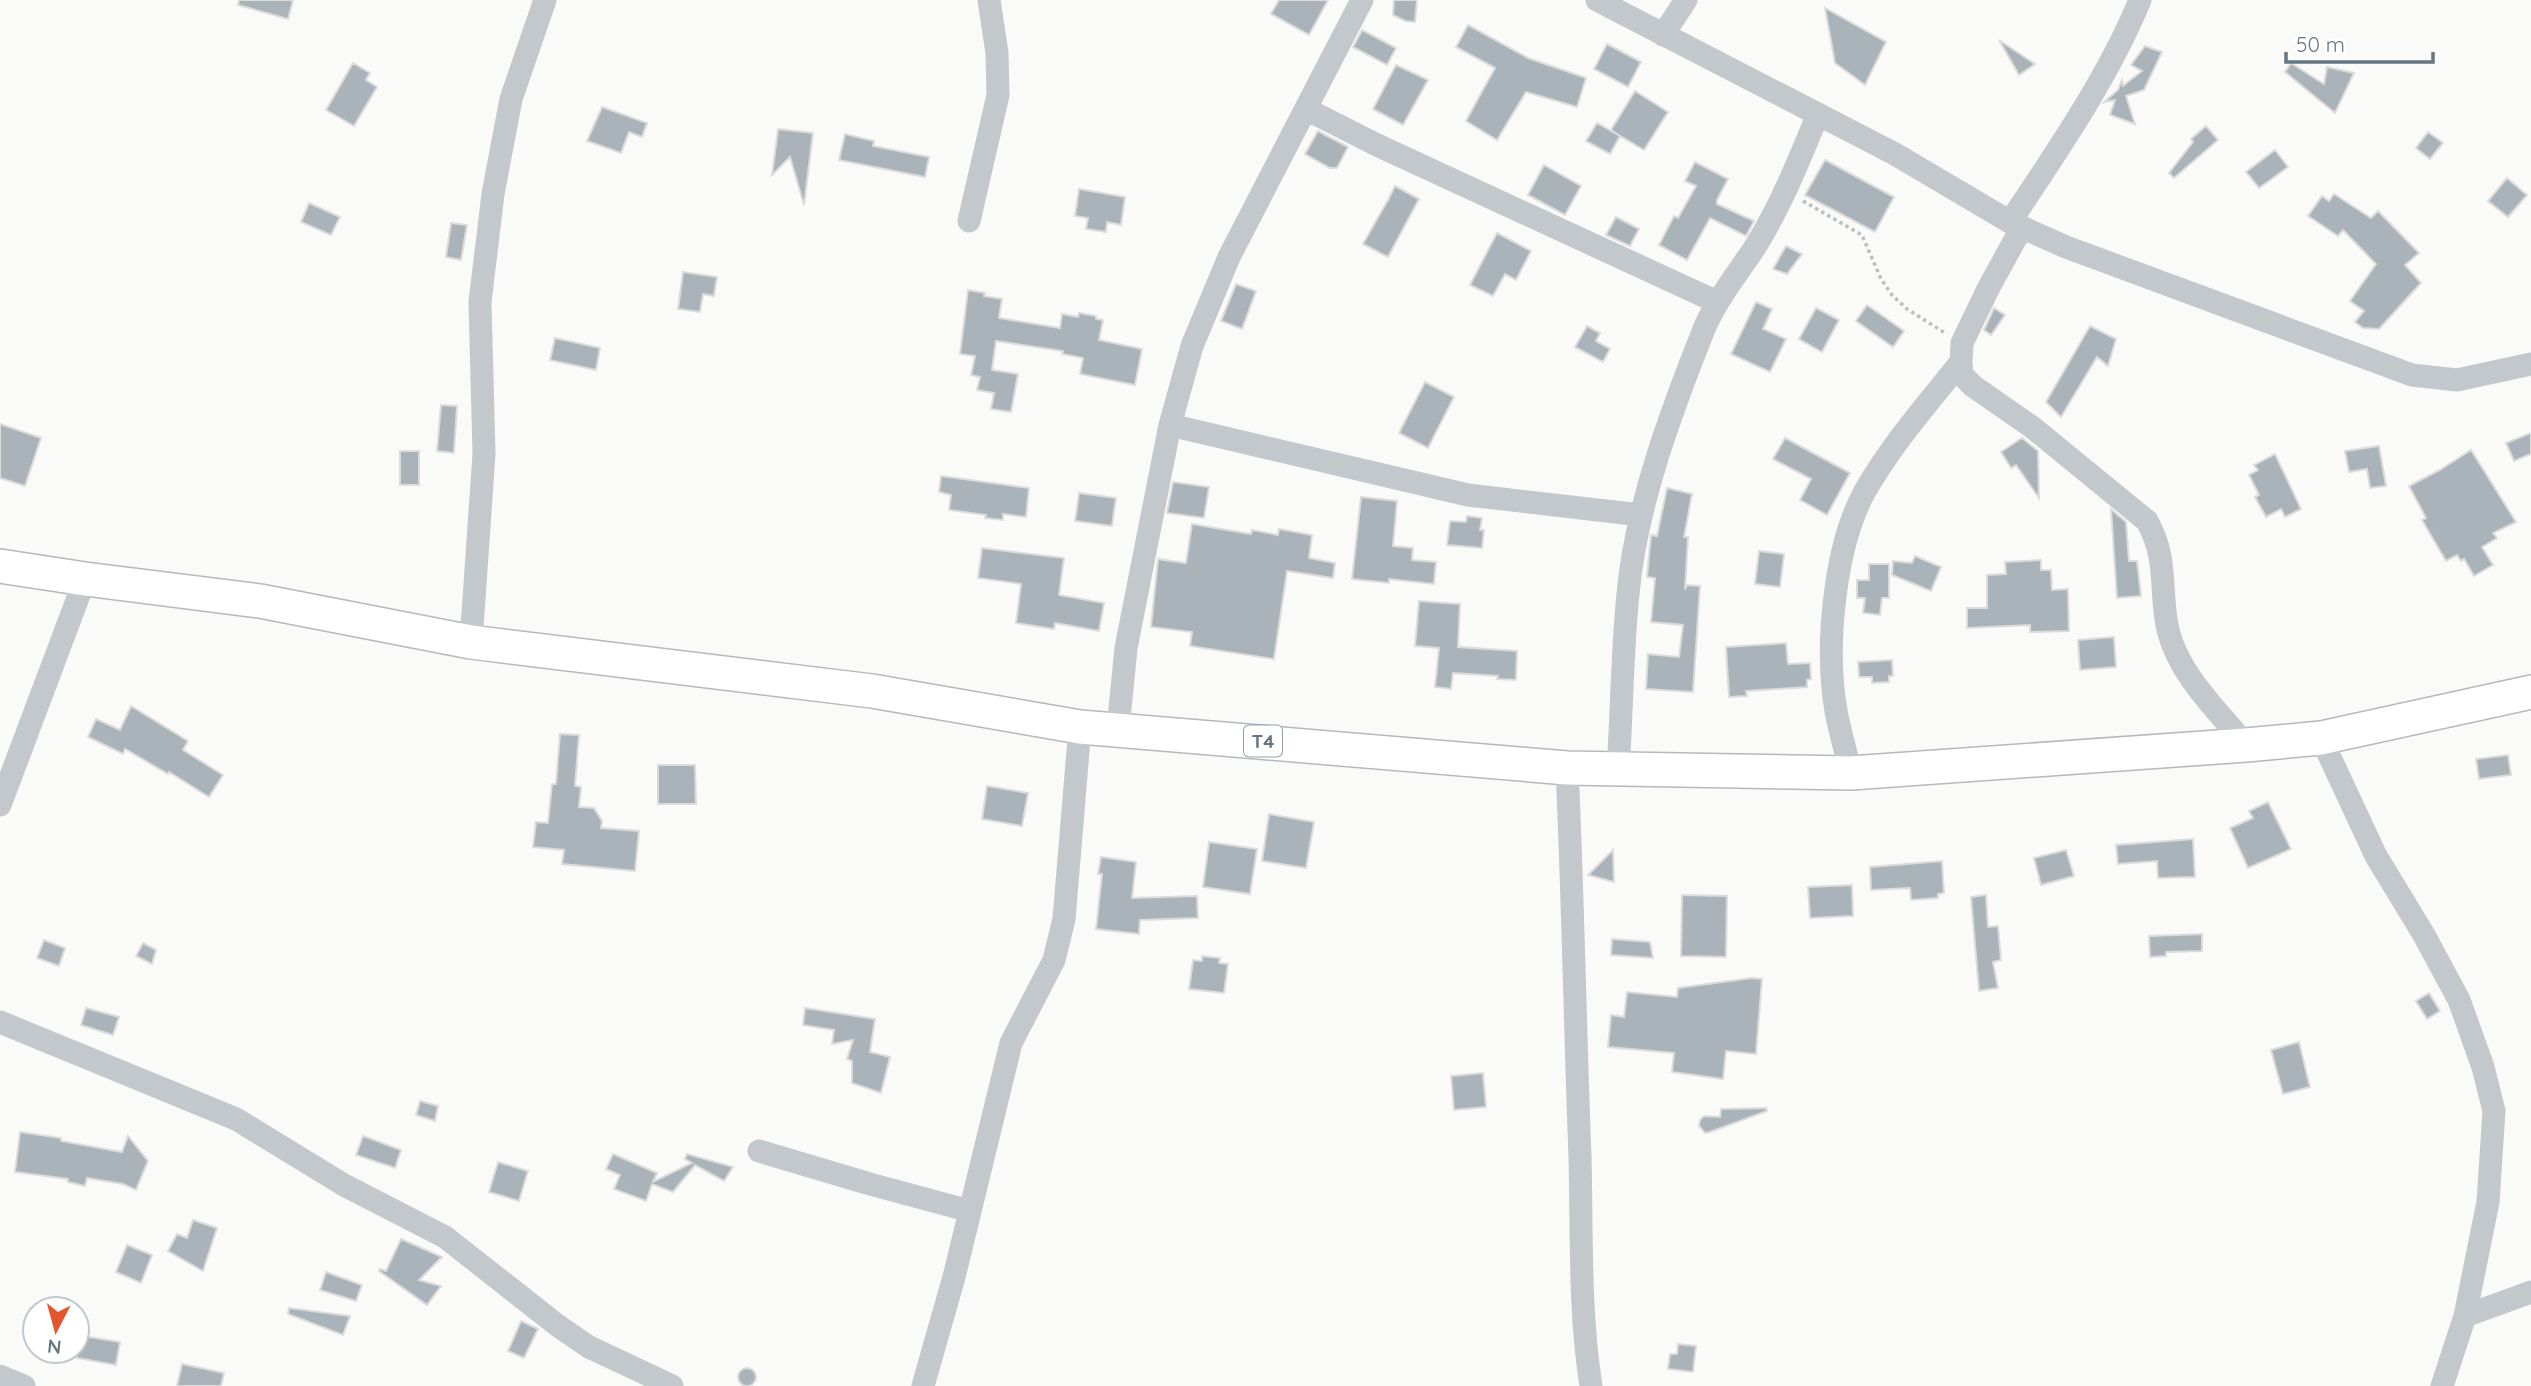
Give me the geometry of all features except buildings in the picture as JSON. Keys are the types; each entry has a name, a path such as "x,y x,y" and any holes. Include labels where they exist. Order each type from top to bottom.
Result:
{"highway":[{"name":"T4","path":"0,566 260,601 471,642 872,691 1080,727 1567,768 1851,773 2246,745 2321,738 2531,692"}],"street":[{"path":"471,642 484,454 480,302 494,194 511,99 545,0"},
{"path":"969,221 998,95 997,53 989,0"},
{"path":"1118,729 1126,648 1170,425 1192,346 1229,257 1362,0"},
{"path":"1597,0 1895,155 2016,225 2066,247 2412,375 2457,380 2531,364"},
{"path":"1663,35 1686,0"},
{"path":"1851,773 1836,710 1831,642 1839,575 1849,532 1864,494 1892,446 1961,353 2016,225 2127,32 2140,0"},
{"path":"1306,109 1377,145 1717,302"},
{"path":"1618,769 1628,593 1641,515 1661,448 1717,302 1758,242 1785,192 1818,114"},
{"path":"1961,353 1962,375 1973,386 2032,427 2147,521 2157,538 2168,629 2179,660 2246,745"},
{"path":"1170,425 1468,495 1641,515"},
{"path":"0,805 85,579"},
{"path":"923,1386 954,1277 1012,1043 1054,960 1064,919 1080,727"},
{"path":"2321,738 2376,856 2424,935 2459,1000 2483,1066 2494,1111 2488,1202 2465,1316 2442,1386"},
{"path":"1567,768 1576,989 1581,1272 1591,1386"},
{"path":"0,1022 236,1119 344,1185 445,1237 589,1347 672,1386"},
{"path":"759,1151 970,1211"},
{"path":"2465,1316 2531,1292"},
{"path":"0,1376 24,1386"}],"path":[{"path":"1785,192 1863,235 1881,279 1892,295 1961,353"}]}
